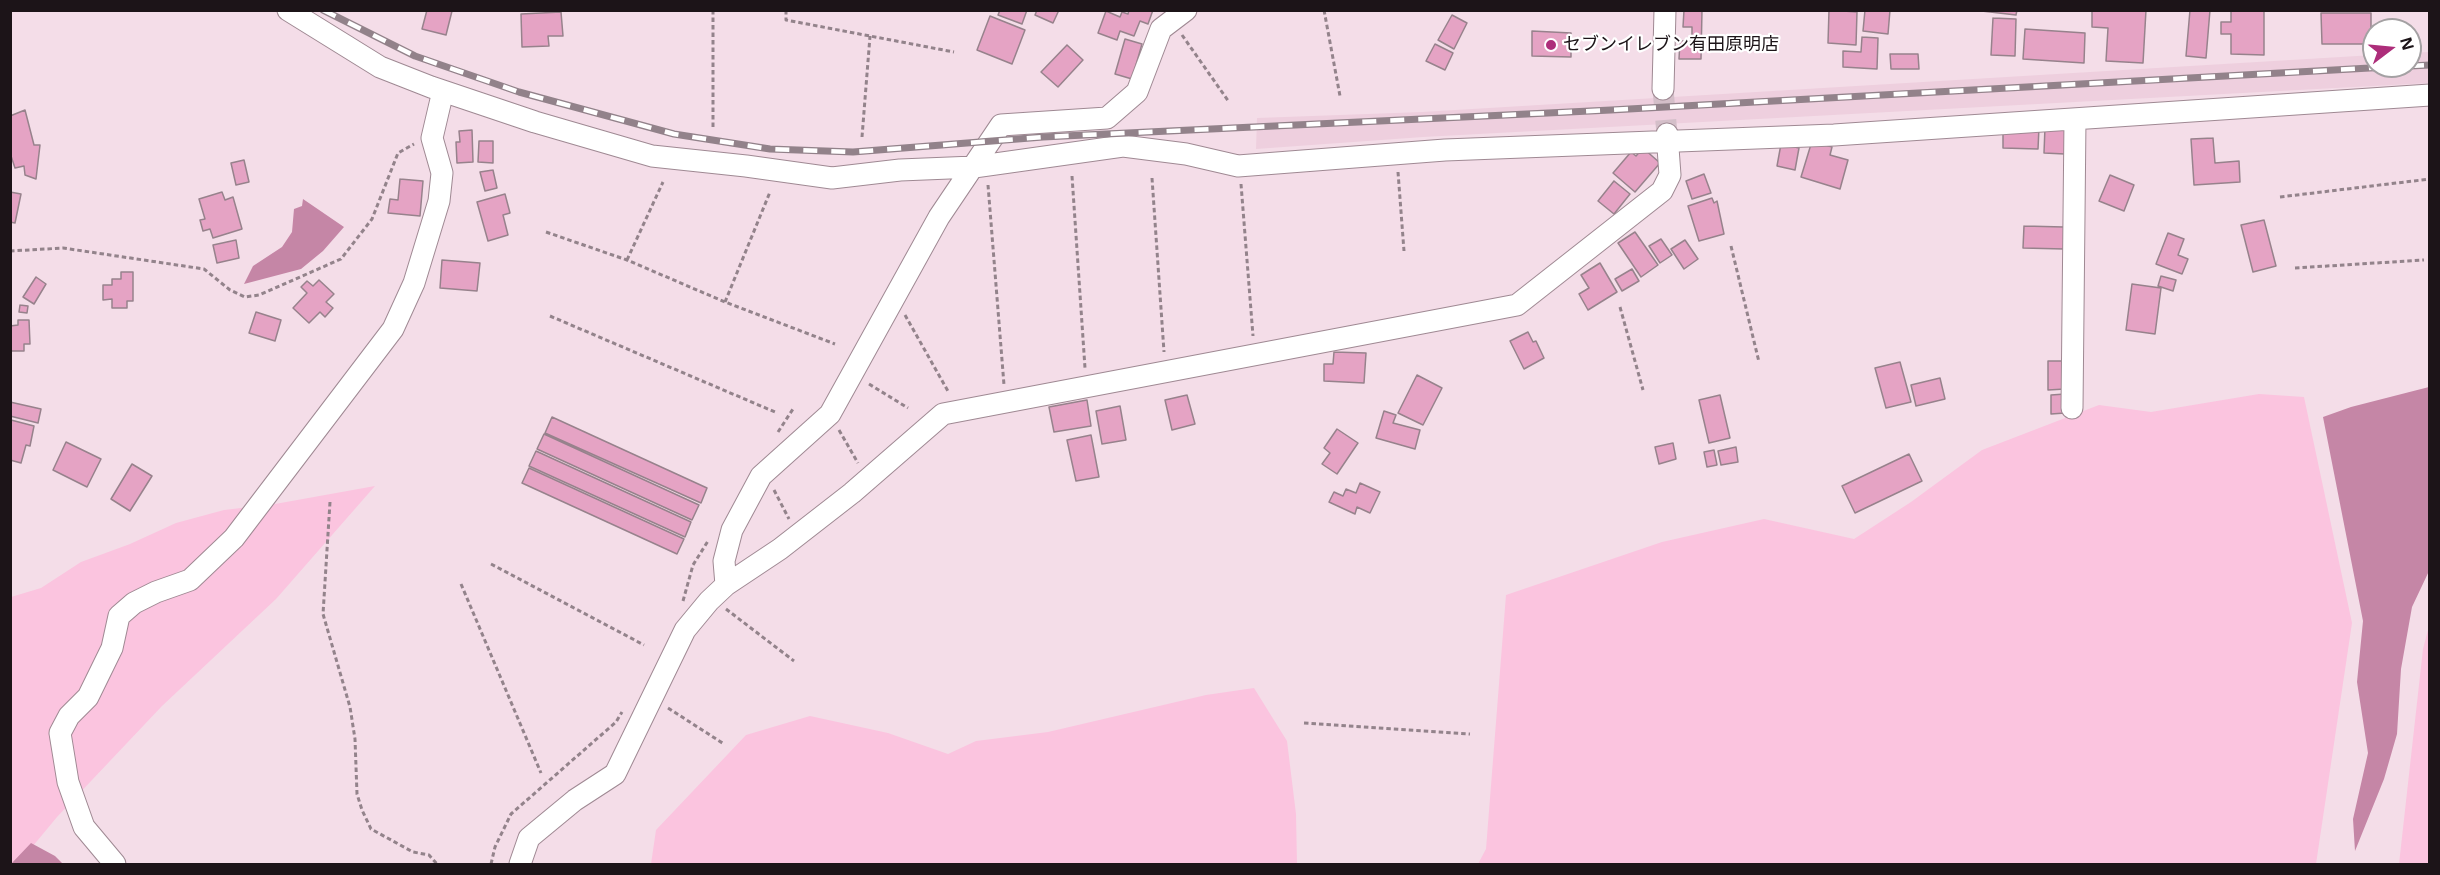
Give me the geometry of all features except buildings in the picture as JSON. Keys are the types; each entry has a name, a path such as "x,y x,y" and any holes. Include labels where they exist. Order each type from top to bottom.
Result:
{"street":[{"path":"288,10 380,67 536,122 652,156 832,178 900,170 981,170 1123,146 1186,154 1239,166 1445,150 2074,120 2430,95"},
{"path":"1664,89 1665,10"},
{"path":"726,585 724,561 732,530 761,476 830,414 939,217 981,170 1001,125 1107,118 1137,92 1161,29 1181,19"},
{"path":"116,864 105,855 84,827 68,782 60,733 69,716 88,697 112,648 119,616 134,603 156,592 190,580 234,538 393,329 414,283 439,201 442,173 432,138 443,91"},
{"path":"2072,408 2074,120"},
{"path":"520,864 529,838 575,800 615,774 685,630 726,585 780,549 852,493 943,414 1517,305 1662,191 1670,175 1667,138"}],"path":[{"path":"712,10 713,130"},
{"path":"786,10 786,20 954,51"},
{"path":"1324,10 1340,96"},
{"path":"1181,19 1229,102"},
{"path":"862,137 870,36"},
{"path":"10,252 63,248 204,269 237,294 245,297 259,295 341,259 372,219 398,153 432,138"},
{"path":"1398,164 1404,251"},
{"path":"981,170 1004,390"},
{"path":"1072,176 1085,371"},
{"path":"1152,178 1164,357"},
{"path":"1241,179 1253,342"},
{"path":"2280,197 2430,179"},
{"path":"627,260 663,182"},
{"path":"725,302 770,192"},
{"path":"546,232 627,260 725,302 835,344"},
{"path":"1731,246 1759,362"},
{"path":"2295,268 2424,260"},
{"path":"1620,307 1643,390"},
{"path":"901,308 951,397"},
{"path":"550,316 776,412"},
{"path":"861,379 908,408"},
{"path":"775,438 793,409"},
{"path":"834,422 861,467"},
{"path":"773,488 794,528"},
{"path":"330,502 323,614 350,707 355,739 357,794 371,829 413,852 429,855 437,864"},
{"path":"681,609 693,565 712,535"},
{"path":"491,564 644,645"},
{"path":"461,584 541,773"},
{"path":"722,606 794,661"},
{"path":"491,864 495,847 511,814 616,722 627,702"},
{"path":"662,704 724,744"},
{"path":"1304,723 1470,734"}],"shaded area":[{"path":"2422,52 2429,52 2429,83 1423,137 1256,149 1257,118 1422,112 2362,56 2362,78 2422,78"},
{"path":"303,199 344,227 323,251 301,269 244,284 253,266 282,247 292,232 294,209 302,206"},
{"path":"2429,387 2429,571 2412,607 2401,669 2397,734 2384,779 2355,851 2353,819 2368,753 2357,682 2363,621 2323,417 2351,407"},
{"path":"2259,394 2304,397 2352,623 2316,864 1478,864 1486,849 1506,595 1662,542 1764,519 1854,539 1911,502 1982,450 2099,405 2151,412"},
{"path":"375,486 276,599 162,706 57,817 18,864 11,864 11,597 41,588 81,562 130,544 176,523 224,510 275,504"},
{"path":"2429,626 2429,864 2399,864 2423,649"},
{"path":"1254,688 1287,741 1296,814 1297,864 651,864 656,830 746,735 810,716 888,733 948,754 976,741 1048,732 1206,695"},
{"path":"31,843 55,856 63,864 11,864"}],"tunnel":[{"path":"1663,89 1667,134"}],"railway":[{"path":"323,10 415,56 519,92 674,134 770,149 853,152 1043,137 1611,110 2362,68"},
{"path":"2422,65 2430,65"}],"place":[{"name":"セブンイレブン有田原明店","path":"1551,45"}]}
